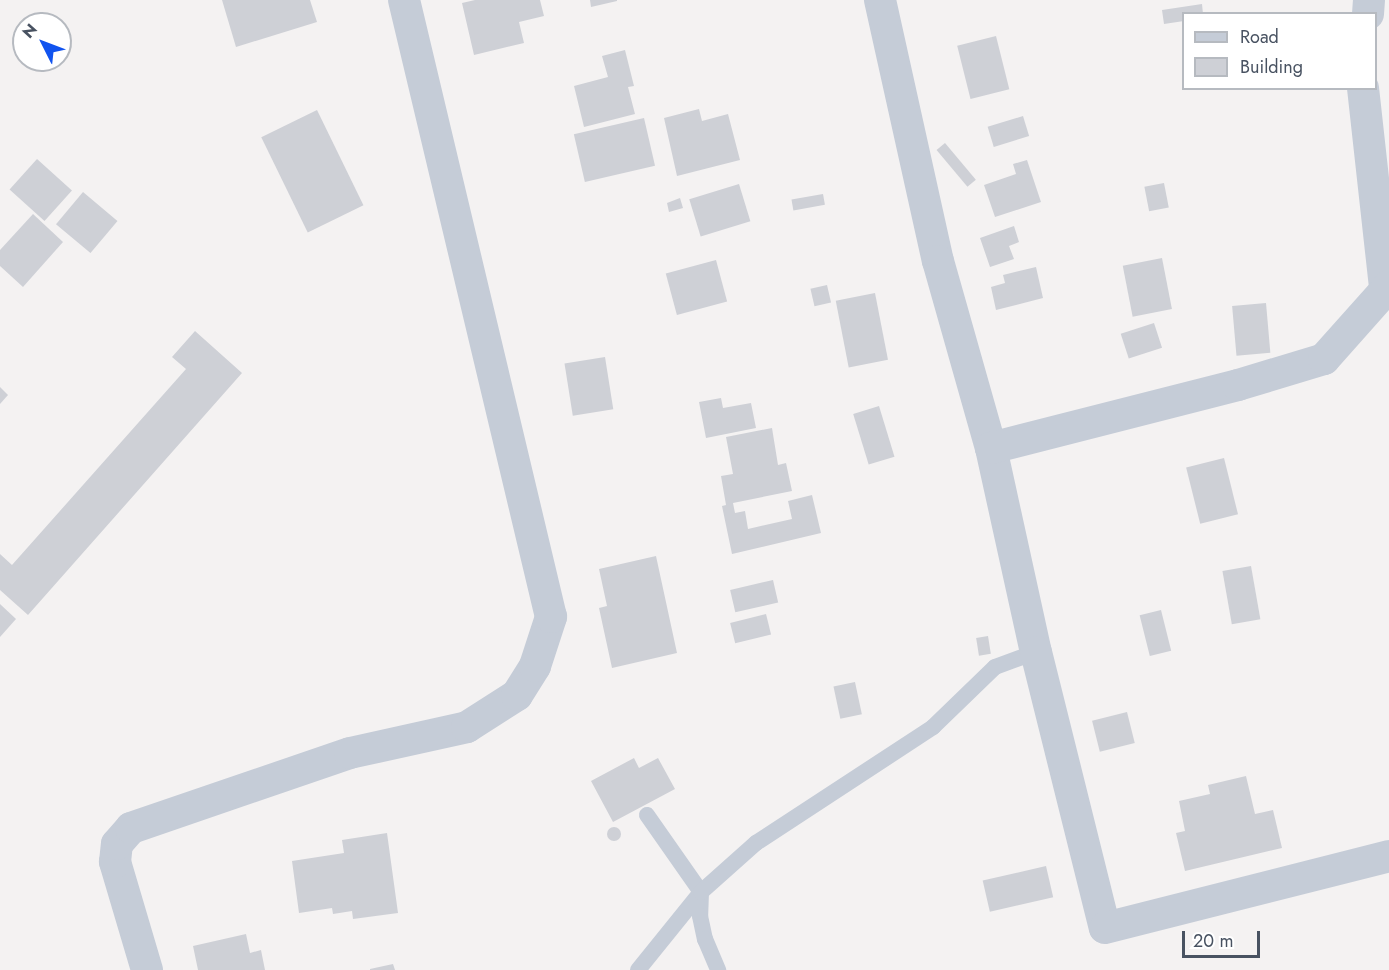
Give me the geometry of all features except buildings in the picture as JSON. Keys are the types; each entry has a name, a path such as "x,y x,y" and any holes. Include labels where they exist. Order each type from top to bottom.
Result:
{"street":[{"path":"147,970 115,862 117,844 131,828 350,753 466,727 517,695 536,666 550,617 404,0"},
{"path":"880,0 939,261 991,448 1036,652 1105,928 1389,856"},
{"path":"991,448 1238,385 1324,359 1387,286 1363,90"}],"lane":[{"path":"638,970 701,892 756,843 933,728 995,668 1036,652"},
{"path":"647,815 701,892 700,916 705,939 718,970"}]}
